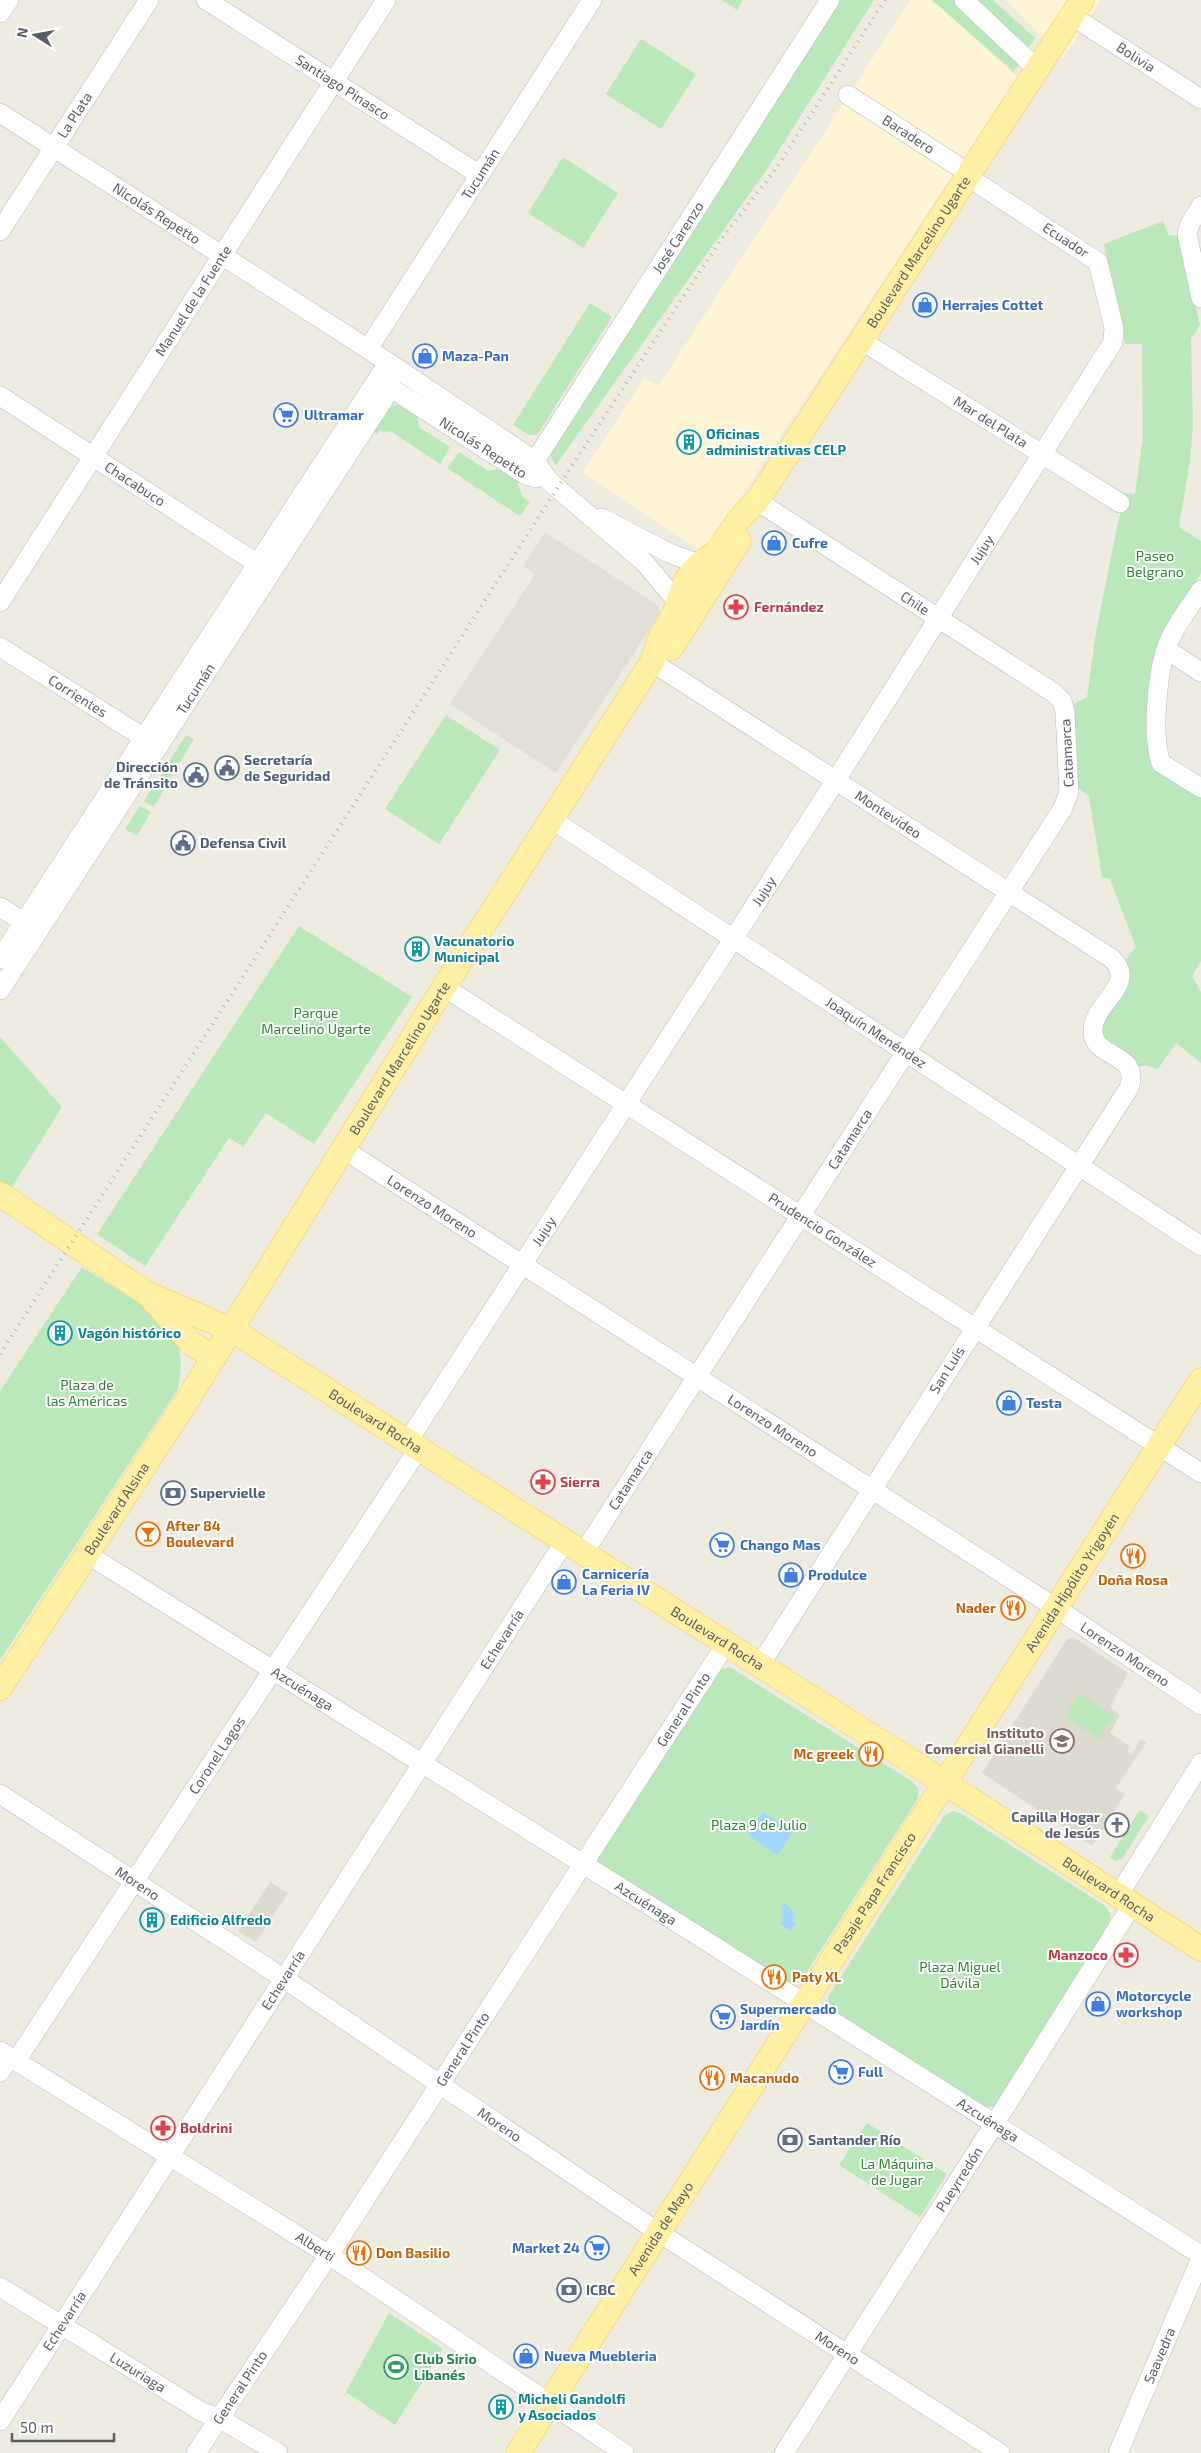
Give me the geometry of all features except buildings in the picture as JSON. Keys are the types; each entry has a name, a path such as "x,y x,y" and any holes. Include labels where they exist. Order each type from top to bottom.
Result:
{"main road":[{"name":"Boulevard Marcelino Ugarte","path":"232,1330 444,987 652,662 660,638 674,614 689,601 686,580 707,573 717,552 740,518 756,503 1077,8"},
{"path":"0,1194 146,1293 191,1343 214,1358"},
{"name":"Boulevard Rocha","path":"146,1293 232,1330 760,1665 1201,1949"},
{"name":"Boulevard Alsina","path":"0,1688 232,1330"},
{"name":"Avenida Hipólito Yrigoyen","path":"946,1784 1201,1380"},
{"name":"Pasaje Papa Francisco","path":"805,2005 946,1784"},
{"name":"Avenida de Mayo","path":"518,2453 805,2005"}],"street":[{"path":"0,13 8,0"},
{"name":"La Plata","path":"0,231 149,0"},
{"name":"Santiago Pinasco","path":"206,0 480,175"},
{"name":"Manuel de la Fuente","path":"0,602 386,0"},
{"name":"Tucumán","path":"368,350 592,0"},
{"name":"José Carenzo","path":"530,468 830,0"},
{"path":"964,0 1037,69"},
{"name":"Bolivia","path":"1077,8 1201,100"},
{"name":"Baradero","path":"848,95 969,176"},
{"name":"Nicolás Repetto","path":"0,113 388,363 583,508 645,563 670,593 689,601"},
{"name":"Ecuador","path":"969,176 1098,262 1114,328 1114,338"},
{"path":"1201,206 1190,224 1187,234 1201,298"},
{"name":"Jujuy","path":"414,1444 522,1265 836,780 1110,348 1114,338"},
{"name":"Mar del Plata","path":"862,340 1120,503"},
{"path":"388,363 391,388"},
{"name":"Tucumán","path":"264,568 388,363"},
{"name":"Nicolás Repetto","path":"391,388 530,468"},
{"name":"Tucumán","path":"0,990 31,927 150,742 264,568 391,388"},
{"name":"Chacabuco","path":"0,396 264,568"},
{"name":"Chile","path":"756,503 1054,692 1062,701 1065,712"},
{"name":"Nicolás Repetto","path":"583,508 707,573"},
{"path":"1201,590 1171,636 1161,674 1155,736 1161,763 1201,788"},
{"name":"Corrientes","path":"0,647 150,742"},
{"path":"1167,650 1201,672"},
{"name":"Montevideo","path":"652,662 1111,958 1120,970 1121,976 1117,987 1094,1023 1093,1036 1101,1048 1124,1061 1132,1075"},
{"name":"Catamarca","path":"574,1547 696,1377 1068,798 1065,712"},
{"name":"Joaquín Menéndez","path":"551,819 1201,1246"},
{"path":"0,908 31,927"},
{"name":"Tucumán","path":"0,959 31,927"},
{"name":"Prudencio González","path":"444,987 1201,1473"},
{"name":"San Luis","path":"760,1665 974,1327 1129,1088 1132,1075"},
{"name":"Lorenzo Moreno","path":"343,1149 1056,1608 1201,1704"},
{"name":"Coronel Lagos","path":"6,2060 135,1883 274,1671 414,1444"},
{"name":"Echevarría","path":"0,2421 422,1763 574,1547"},
{"name":"Azcuénaga","path":"87,1554 995,2124 1201,2256"},
{"name":"General Pinto","path":"196,2453 329,2255 726,1644"},
{"name":"Pueyrredón","path":"784,2453 995,2124 1125,1900 1201,1763"},
{"name":"Moreno","path":"0,1794 283,1978 658,2232 1000,2453"},
{"name":"Alberti","path":"6,2060 169,2156 329,2255 624,2453"},
{"name":"Saavedra","path":"1118,2453 1201,2256"},
{"name":"Luzuriaga","path":"0,2287 202,2412 220,2418 278,2453"}],"shaded area":[{"path":"911,0 930,0 940,7 1017,77 704,553 582,473 644,378 658,386"},
{"path":"1007,0 1101,0 1063,59"},
{"path":"545,532 659,606 660,613 556,773 450,704 535,574 523,566"},
{"name":"Instituto Comercial Gianelli","path":"1073,1637 1128,1673 1110,1707 1120,1715 1110,1733 1131,1747 1127,1751 1132,1754 1141,1739 1146,1743 1116,1788 1125,1794 1092,1846 982,1773 1067,1639"},
{"path":"270,1882 288,1893 256,1942 238,1931"}],"green space":[{"path":"722,0 743,0 737,10"},
{"path":"838,0 874,0 767,169 556,465 551,457 552,450"},
{"path":"932,0 960,0 1022,58 1014,72"},
{"path":"969,0 993,0 1035,38 1025,53"},
{"path":"641,39 696,74 661,129 606,94"},
{"path":"563,157 618,193 583,248 528,213"},
{"name":"Paseo Belgrano","path":"1163,221 1169,235 1178,236 1200,325 1191,339 1193,425 1190,461 1179,527 1201,541 1201,573 1165,631 1151,760 1201,796 1201,961 1192,976 1201,992 1201,1063 1176,1043 1158,1069 1144,1065 1137,1067 1105,1041 1100,1031 1125,961 1136,947 1110,879 1102,877 1089,796 1077,788 1072,705 1087,697 1096,632 1124,493 1135,494 1143,437 1142,344 1125,344 1104,244"},
{"path":"590,303 612,317 537,435 529,435 513,425"},
{"path":"398,405 417,416 420,428 450,447 440,464 390,431 384,432 380,430 376,435 374,426 390,406"},
{"path":"459,452 488,471 500,469 516,479 523,497 530,502 520,516 447,468"},
{"path":"446,715 500,750 439,844 385,809"},
{"path":"186,735 194,739 169,780 160,776"},
{"path":"157,780 166,786 154,807 144,801"},
{"path":"140,806 151,812 137,836 125,829"},
{"name":"Parque Marcelino Ugarte","path":"299,926 412,997 314,1144 266,1113 243,1147 229,1138 145,1266 97,1234"},
{"path":"0,1037 62,1107 11,1189 0,1180"},
{"name":"Plaza de las Américas","path":"82,1267 147,1309 170,1329 180,1351 181,1370 178,1389 0,1660 0,1391"},
{"name":"Plaza 9 de Julio","path":"730,1667 911,1781 919,1789 917,1800 801,1981 791,1985 598,1863 598,1857 719,1670"},
{"path":"1079,1693 1114,1716 1099,1739 1065,1716"},
{"path":"1140,1810 1149,1816 1122,1859 1115,1861 1110,1857"},
{"name":"Plaza Miguel Dávila","path":"953,1811 962,1814 1105,1906 1111,1915 1107,1928 996,2105 989,2107 982,2106 828,2008 828,1997 944,1816"},
{"name":"La Máquina de Jugar","path":"867,2123 947,2174 920,2217 839,2165"},
{"name":"Club Sirio Libanés","path":"389,2313 443,2349 395,2425 346,2392"}],"water":[{"path":"763,1812 793,1831 778,1855 748,1835"},
{"path":"784,1903 795,1913 793,1921 796,1923 790,1931 780,1924 783,1919 781,1917 783,1908 781,1907"}],"railway":[{"path":"0,1354 558,487 722,238 775,170 885,0"}],"place":[{"name":"Herrajes Cottet","path":"925,305"},
{"name":"Maza-Pan","path":"425,356"},
{"name":"Ultramar","path":"286,415"},
{"name":"Oficinas administrativas CELP","path":"689,442"},
{"name":"Cufre","path":"774,543"},
{"name":"Fernández","path":"736,607"},
{"name":"Secretaría de Seguridad","path":"227,768"},
{"name":"Dirección de Tránsito","path":"196,775"},
{"name":"Defensa Civil","path":"183,843"},
{"name":"Vacunatorio Municipal","path":"417,949"},
{"name":"Vagón histórico","path":"60,1333"},
{"name":"Testa","path":"1009,1403"},
{"name":"Sierra","path":"543,1482"},
{"name":"Supervielle","path":"173,1493"},
{"name":"After 84 Boulevard","path":"148,1534"},
{"name":"Chango Mas","path":"722,1545"},
{"name":"Doña Rosa","path":"1133,1556"},
{"name":"Produlce","path":"791,1575"},
{"name":"Carnicería La Feria IV","path":"564,1582"},
{"name":"Nader","path":"1013,1608"},
{"name":"Instituto Comercial Gianelli","path":"1062,1741"},
{"name":"Mc greek","path":"871,1754"},
{"name":"Capilla Hogar de Jesús","path":"1117,1825"},
{"name":"Edificio Alfredo","path":"152,1920"},
{"name":"Manzoco","path":"1126,1955"},
{"name":"Paty XL","path":"774,1977"},
{"name":"Motorcycle workshop","path":"1098,2004"},
{"name":"Supermercado Jardín","path":"723,2017"},
{"name":"Full","path":"841,2072"},
{"name":"Macanudo","path":"712,2078"},
{"name":"Boldrini","path":"163,2128"},
{"name":"Santander Río","path":"790,2140"},
{"name":"Market 24","path":"597,2248"},
{"name":"Don Basilio","path":"359,2253"},
{"name":"ICBC","path":"569,2290"},
{"name":"Nueva Muebleria","path":"526,2356"},
{"name":"Club Sirio Libanés","path":"396,2367"},
{"name":"Micheli Gandolfi y Asociados","path":"501,2407"}]}
